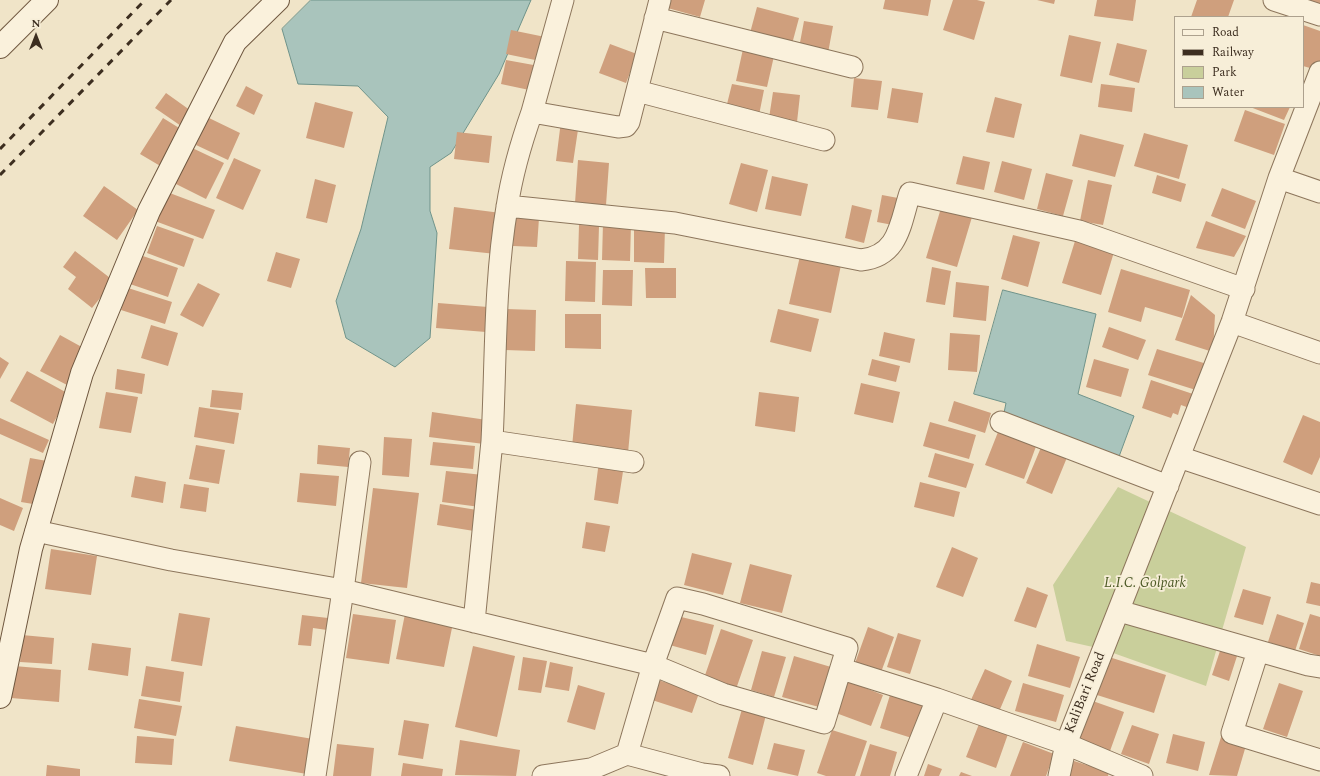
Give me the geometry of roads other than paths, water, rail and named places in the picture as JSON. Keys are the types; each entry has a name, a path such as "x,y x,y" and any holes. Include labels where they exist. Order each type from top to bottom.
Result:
{"street":[{"path":"0,47 47,0"},
{"path":"0,697 36,531 82,373 149,211 234,42 278,0"},
{"path":"474,622 492,441 500,262 507,206 519,150 532,112 564,0"},
{"path":"1274,0 1320,15"},
{"path":"532,112 621,127 626,126 629,122 658,9 852,67"},
{"name":"KaliBari Road","path":"1059,776 1066,744 1232,322 1279,178 1320,72"},
{"path":"637,91 824,140"},
{"path":"1279,178 1320,192"},
{"path":"507,206 675,223 861,260 874,259 884,253 893,244 910,193 1079,231 1244,289"},
{"path":"1232,322 1320,352"},
{"path":"1001,422 1168,486"},
{"path":"492,441 633,462"},
{"path":"1179,457 1320,504"},
{"path":"315,776 343,590 360,462"},
{"path":"36,531 171,560 343,590 653,665 723,694 824,722 848,653 848,648 680,598 675,601 653,665 627,754"},
{"path":"1119,611 1308,665 1320,666"},
{"path":"1258,650 1232,733 1320,760"},
{"path":"842,669 937,699 1066,744 1142,776"},
{"path":"906,776 937,699"},
{"path":"543,776 591,769 627,754 707,775"}],"water":[{"path":"311,0 531,0 499,74 451,153 430,167 430,211 437,233 430,338 395,367 346,338 336,301 361,229 388,117 358,86 298,84 282,29"},
{"path":"1003,290 1096,314 1078,394 1134,416 1117,462 1003,418 1006,403 974,394"}],"railway":[{"path":"0,149 145,0"},
{"path":"0,175 171,0"}],"park label":[{"name":"L.I.C. Golpark","path":"1145,584"}]}
